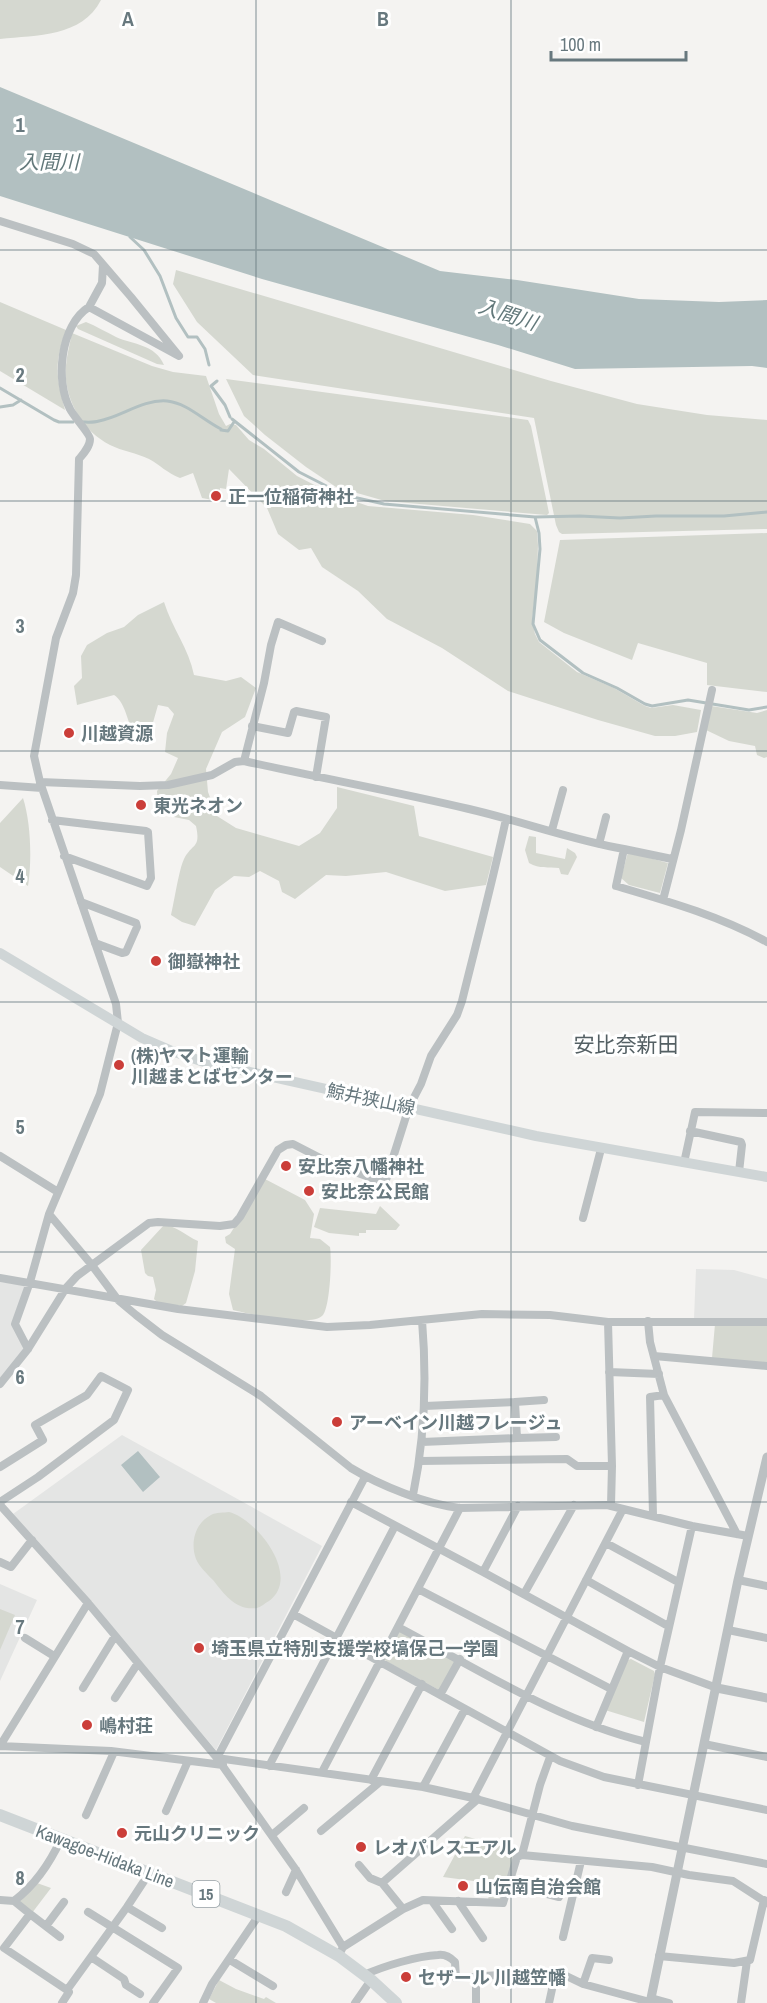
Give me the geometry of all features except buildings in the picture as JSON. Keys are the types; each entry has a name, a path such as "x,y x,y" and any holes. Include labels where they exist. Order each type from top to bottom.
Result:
{"main road":[{"name":"鯨井狭山線","path":"0,952 142,1038 172,1052 201,1061 601,1149 767,1178"},
{"name":"Kawagoe-Hidaka Line","path":"0,1815 259,1915 341,1952 396,2003"}],"street":[{"path":"0,222 73,244 94,254 179,356 89,307"},
{"path":"28,1349 15,1324 30,1282 49,1215 99,1094 118,1023 116,1004 52,820 34,756 56,638 73,593 76,575 79,459 89,446 90,438 69,407 62,364 74,321 89,307 102,283 103,265"},
{"path":"244,761 278,622 321,641"},
{"path":"663,900 711,694"},
{"path":"252,726 288,733 296,711 326,717 316,777"},
{"path":"0,785 168,785 212,775 235,762 244,761 410,795 599,844 672,859"},
{"path":"552,830 564,790"},
{"path":"599,844 606,817"},
{"path":"0,1384 28,1349 66,1288 91,1264 149,1223 220,1226 234,1224 278,1150 286,1145 293,1144 327,1162 385,1183 409,1107 421,1084 431,1056 457,1015 462,1001 497,865 506,819"},
{"path":"52,820 148,832 149,884 147,886 64,856"},
{"path":"624,849 616,886 663,900 746,930 767,942"},
{"path":"81,902 136,922 137,927 126,952 122,953 95,943"},
{"path":"684,1163 695,1112 767,1113"},
{"path":"690,1131 741,1142 739,1172"},
{"path":"583,1218 601,1149"},
{"path":"0,1156 58,1192"},
{"path":"49,1215 118,1300 162,1335 261,1396 365,1477 445,1506 460,1508 611,1505 692,1526 748,1536"},
{"path":"0,1278 66,1288 118,1300 327,1327 482,1314 550,1315 608,1322 767,1322"},
{"path":"413,1495 420,1461 425,1406 426,1375 422,1320"},
{"path":"648,1321 650,1341 664,1395 737,1534"},
{"path":"608,1322 611,1505"},
{"path":"654,1356 767,1366"},
{"path":"609,1372 659,1374"},
{"path":"0,1467 42,1440 35,1425 87,1395 101,1376 128,1390 114,1420 0,1505 88,1603 223,1765 296,1870 341,1952 403,1909 423,1900 502,1903 517,1857 522,1855 612,1862 733,1881 765,1901 750,1960 747,1961 741,2003"},
{"path":"653,1515 650,1397 651,1395 664,1395"},
{"path":"425,1406 544,1400"},
{"path":"515,1402 517,1438"},
{"path":"422,1442 556,1437"},
{"path":"650,2001 738,1580 767,1457"},
{"path":"420,1461 567,1459 578,1466 612,1466"},
{"path":"217,1758 365,1477"},
{"path":"351,1502 660,1667 717,1688 767,1698"},
{"path":"524,1594 574,1505"},
{"path":"483,1572 518,1506"},
{"path":"322,1772 460,1508"},
{"path":"382,1883 475,1798 506,1731 623,1509"},
{"path":"269,1766 395,1526"},
{"path":"638,1785 668,1626 692,1526"},
{"path":"0,1562 11,1567 32,1540"},
{"path":"606,1544 678,1582"},
{"path":"586,1580 668,1626"},
{"path":"738,1580 767,1586"},
{"path":"418,1589 611,1689"},
{"path":"88,1603 0,1746 114,1752 223,1765"},
{"path":"293,1614 380,1660 550,1756 604,1777 767,1810"},
{"path":"398,1627 526,1695 596,1727 646,1742"},
{"path":"728,1630 767,1638"},
{"path":"83,1688 115,1636"},
{"path":"25,1638 54,1656"},
{"path":"596,1727 628,1651"},
{"path":"440,1695 460,1659"},
{"path":"116,1698 138,1663"},
{"path":"321,1832 376,1781 422,1684"},
{"path":"423,1787 465,1709"},
{"path":"704,1744 767,1757"},
{"path":"86,1815 114,1752"},
{"path":"522,1855 550,1756"},
{"path":"217,1758 423,1787 475,1798 572,1826 767,1864"},
{"path":"166,1811 188,1761"},
{"path":"272,1835 304,1808"},
{"path":"14,1901 35,1881 61,1839"},
{"path":"563,1936 581,1861"},
{"path":"359,1865 370,1878 382,1883 403,1909"},
{"path":"286,1892 296,1870"},
{"path":"62,2003 69,1992 67,1990 150,1872"},
{"path":"508,1884 559,1897"},
{"path":"0,1900 14,1901 60,1937"},
{"path":"432,1901 453,1929"},
{"path":"458,1901 483,1938"},
{"path":"46,1926 64,1902"},
{"path":"127,1907 162,1928"},
{"path":"88,1912 178,1968 153,2003"},
{"path":"30,1914 4,1948 67,1990"},
{"path":"203,2003 212,1984 259,1915"},
{"path":"355,2003 368,1978 412,1960 439,1954 448,1956 455,1962 456,1978 556,1971 583,1984 650,2001 669,2003"},
{"path":"92,1956 124,1978 126,1985 140,1994"},
{"path":"659,1956 734,1963 747,1961"},
{"path":"583,1984 592,1958 609,1960"},
{"path":"230,1960 273,1986"},
{"path":"549,2003 556,1971"},
{"path":"476,1976 476,2003"}],"shaded area":[{"path":"0,0 101,0 93,12 70,28 43,35 0,39"},
{"path":"176,270 551,381 637,404 707,415 767,420 767,529 562,534 556,525 534,418 253,375 197,322 173,284"},
{"path":"0,302 66,330 58,361 60,388 65,410 0,371"},
{"path":"86,322 116,337 150,349 164,365 78,329 76,326"},
{"path":"72,333 152,366 173,372 206,376 219,414 226,426 236,425 249,440 297,476 328,492 368,506 473,515 530,524 537,531 537,578 532,620 539,642 577,672 614,688 645,706 651,708 673,705 701,710 697,732 675,736 655,736 508,691 442,648 387,619 358,591 322,567 311,548 299,550 278,534 267,508 229,469 226,489 220,488 218,501 202,498 193,473 180,478 149,459 100,439 83,422 71,400 68,389 66,365"},
{"path":"226,379 528,420 549,513 547,515 385,501 336,487 306,467 244,416"},
{"path":"767,533 767,692 707,685 707,663 638,643 632,660 564,633 544,622 560,540"},
{"path":"164,602 192,665 194,675 226,681 241,677 256,688 245,717 222,732 206,769 208,792 217,816 236,828 299,846 320,833 337,808 337,787 414,806 419,836 493,857 486,885 445,891 386,872 346,876 326,875 295,899 282,892 279,881 260,871 249,877 234,876 215,890 195,926 171,915 182,864 197,842 196,826 189,820 169,816 158,807 157,791 171,774 178,758 165,752 167,733 174,714 168,707 158,705 152,726 134,734 118,698 114,695 77,705 74,686 82,678 81,656 87,645 107,633 124,627 138,615"},
{"path":"711,706 757,713 767,710 767,757 757,755 755,746 729,741 706,730"},
{"path":"23,798 30,842 28,886 0,867 0,823"},
{"path":"529,836 536,837 536,853 565,859 567,848 575,853 577,857 568,875 561,874 559,868 540,867 529,863 525,850"},
{"path":"628,852 668,863 660,893 629,885 621,878"},
{"path":"265,1179 305,1200 314,1214 310,1238 320,1239 330,1247 329,1293 323,1315 317,1319 280,1319 233,1310 229,1294 235,1249 226,1243 225,1237 230,1234"},
{"path":"380,1206 400,1225 396,1230 366,1230 366,1233 359,1233 359,1236 329,1233 314,1227 320,1208 376,1214"},
{"path":"164,1225 177,1229 198,1241 195,1271 186,1303 182,1306 158,1303 154,1299 156,1290 153,1277 145,1273 141,1250"},
{"path":"696,1269 734,1270 767,1279 767,1320 694,1319"},
{"path":"0,1282 25,1285 14,1324 24,1349 0,1378"},
{"path":"715,1324 767,1325 767,1363 712,1358"},
{"name":"埼玉県立特別支援学校塙保己一学園","path":"122,1435 322,1546 216,1750 13,1514"},
{"path":"229,1512 252,1525 272,1550 278,1564 281,1578 278,1591 269,1601 257,1608 243,1607 232,1601 203,1570 194,1553 195,1534 201,1523 213,1514"},
{"path":"0,1584 37,1600 0,1681"},
{"path":"0,1609 15,1615 0,1650"},
{"path":"400,1631 456,1661 439,1690 384,1660"},
{"path":"631,1659 654,1671 655,1674 644,1722 605,1710 628,1660"},
{"path":"465,1836 517,1851 501,1901 488,1900 490,1889 480,1888 481,1882 443,1877"},
{"path":"37,1883 51,1888 32,1913 17,1901"},
{"path":"219,1980 236,1989 264,1999 266,1997 276,2003 216,2003 209,1999"}],"water":[{"name":"入間川","path":"0,87 440,271 517,280 639,299 719,302 767,300 767,368 752,366 575,369 262,279 0,196"},
{"path":"138,1451 160,1477 143,1492 121,1465"}],"waterway":[{"path":"130,237 144,250 160,276 176,318 188,337 197,337 205,349 209,365"},
{"path":"217,381 211,386 225,405 230,417"},
{"path":"0,388 54,420 73,422"},
{"path":"0,407 13,405 21,400"},
{"path":"80,422 97,422 141,405 167,401 188,408 221,429"},
{"path":"232,419 299,472 344,495 384,504 535,517 724,516 767,512"},
{"path":"221,430 228,431 234,422"},
{"path":"535,517 540,549 533,624 540,640 583,673 645,704 652,706 688,700 749,710 767,707"}],"place":[{"name":"正一位稲荷神社","path":"216,496"},
{"name":"川越資源","path":"69,733"},
{"name":"東光ネオン","path":"141,805"},
{"name":"御嶽神社","path":"156,961"},
{"name":"(株)ヤマト運輸 川越まとばセンター","path":"119,1065"},
{"name":"安比奈八幡神社","path":"286,1166"},
{"name":"安比奈公民館","path":"309,1191"},
{"name":"アーベイン川越フレージュ","path":"337,1422"},
{"name":"埼玉県立特別支援学校塙保己一学園","path":"199,1648"},
{"name":"嶋村荘","path":"87,1725"},
{"name":"元山クリニック","path":"122,1833"},
{"name":"レオパレスエアル","path":"361,1847"},
{"name":"山伝南自治会館","path":"463,1886"},
{"name":"セザール 川越笠幡","path":"406,1977"}],"district":[{"name":"安比奈新田","path":"626,1044"}]}
